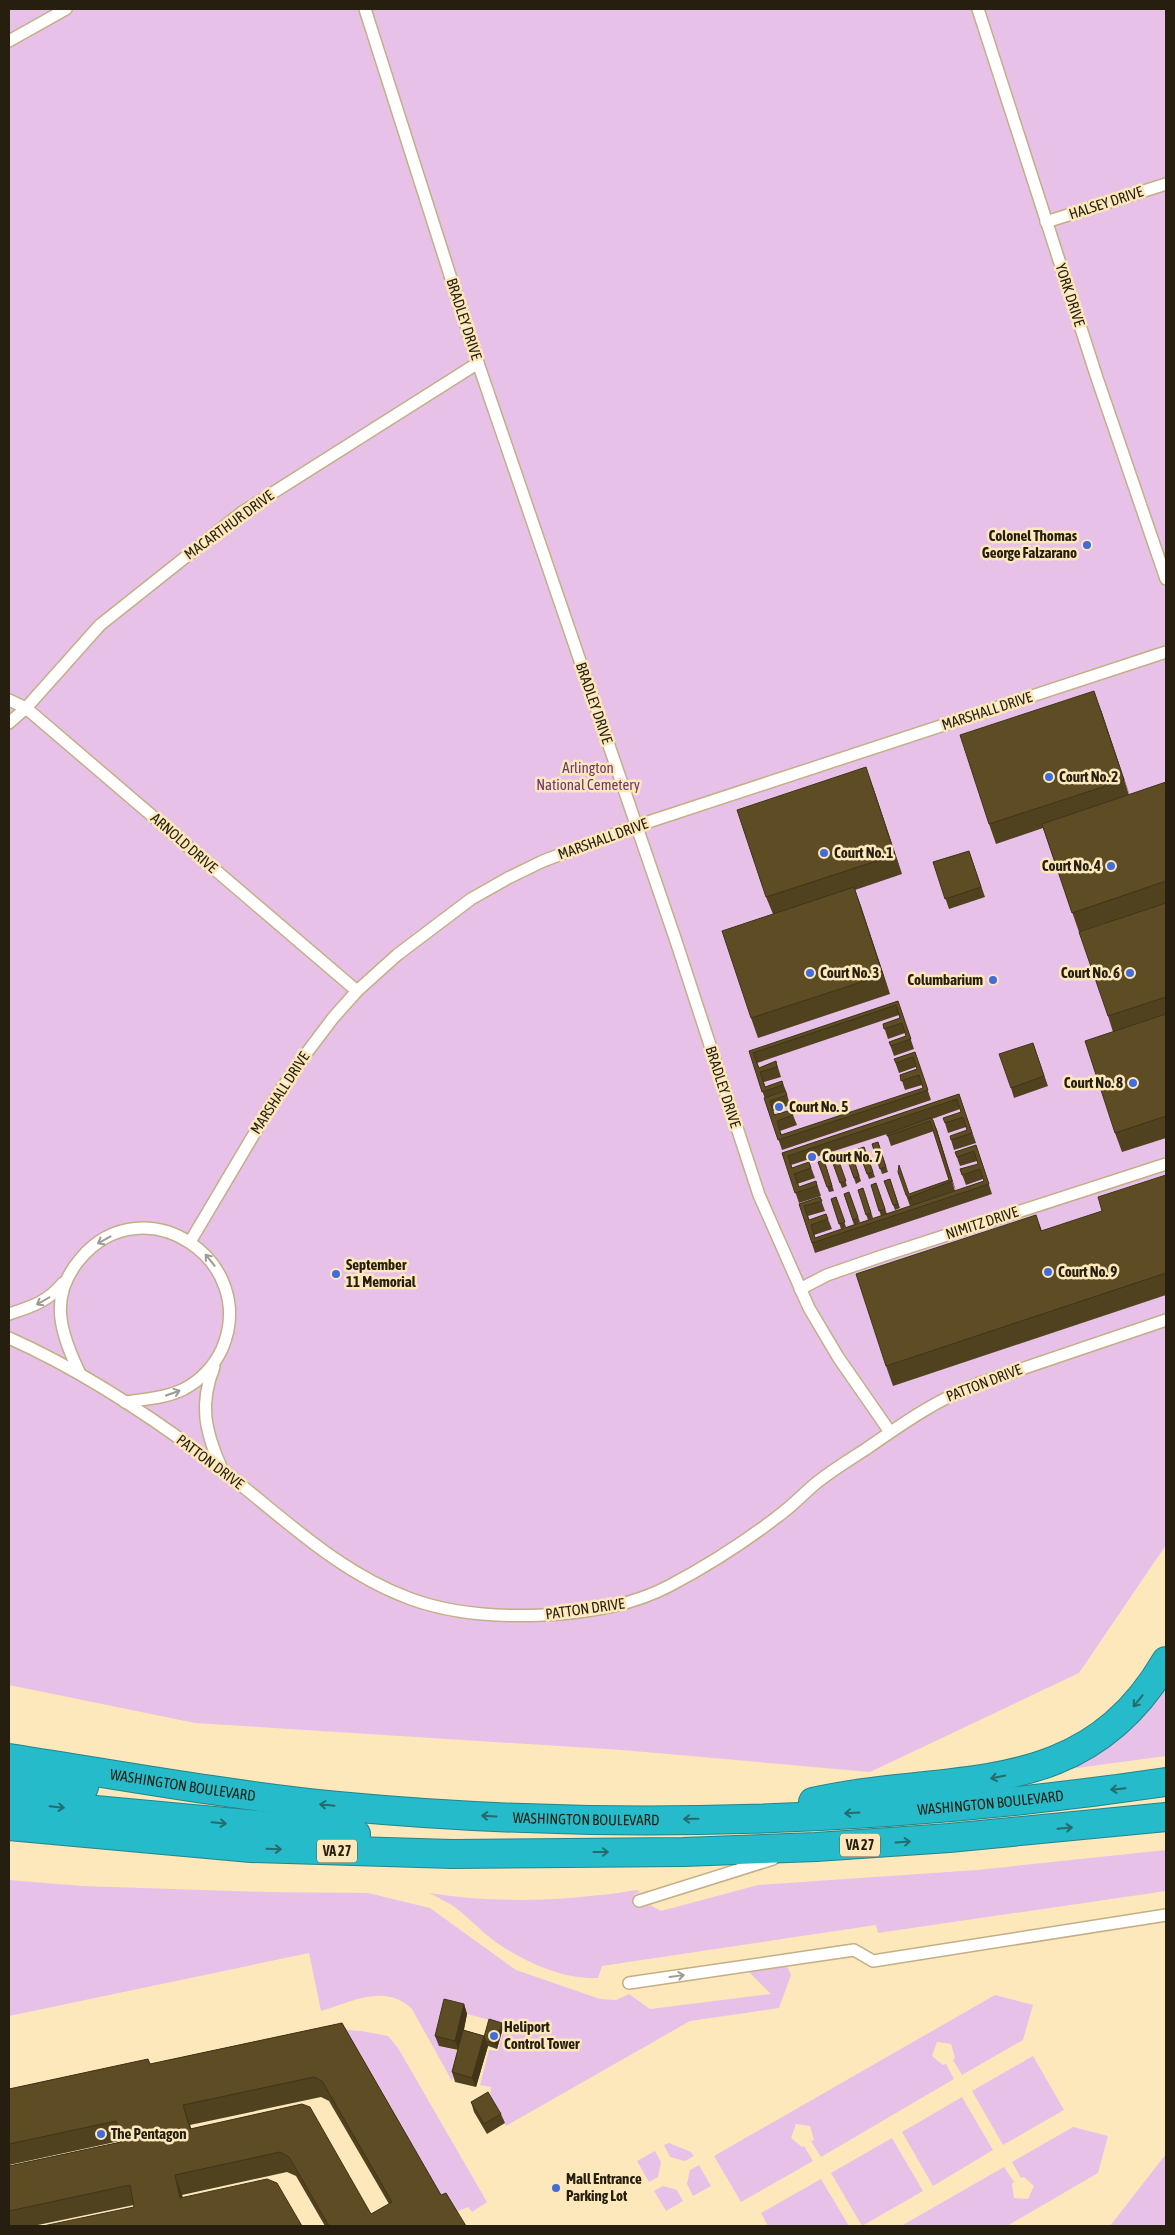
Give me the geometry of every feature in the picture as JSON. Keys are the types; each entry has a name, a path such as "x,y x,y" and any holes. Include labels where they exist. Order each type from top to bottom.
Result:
{"highway":[{"path":"739,1818 851,1793 961,1783 994,1778 1041,1766 1082,1748 1117,1723 1134,1706 1166,1661"},
{"name":"WASHINGTON BOULEVARD","path":"9,1758 273,1799 406,1811 529,1818 739,1818 975,1804 1166,1782"},
{"path":"9,1780 167,1797 273,1799"},
{"path":"9,1802 327,1832 450,1839 552,1852"},
{"name":"VA 27","path":"9,1826 251,1848 452,1854 683,1852 816,1847 958,1838 1166,1817"}],"lane":[{"path":"9,41 66,9"},
{"name":"BRADLEY DRIVE","path":"365,9 478,363 676,941 759,1195 800,1288 838,1357 890,1432"},
{"name":"YORK DRIVE","path":"978,9 1097,378 1166,579"},
{"name":"HALSEY DRIVE","path":"1046,222 1166,184"},
{"name":"MACARTHUR DRIVE","path":"9,723 26,708 100,625 241,513 478,363"},
{"name":"MARSHALL DRIVE","path":"190,1242 243,1152 299,1063 357,991 397,955 471,899 543,861 636,826 1166,652"},
{"name":"ARNOLD DRIVE","path":"9,700 26,708 357,991"},
{"name":"NIMITZ DRIVE","path":"800,1288 827,1275 873,1259 1166,1164"},
{"path":"9,1314 44,1302 55,1293 86,1252 96,1244 122,1232 150,1229 178,1235 190,1242 207,1256 218,1270 225,1286 229,1304 229,1324 226,1340 207,1388 205,1421 209,1441 222,1471"},
{"path":"69,1275 62,1296 60,1318 64,1339 80,1374"},
{"name":"PATTON DRIVE","path":"9,1338 43,1353 80,1374 161,1425 314,1544 342,1564 382,1587 413,1600 447,1608 521,1616 586,1612 630,1602 666,1588 743,1542 779,1516 816,1483 946,1396 1166,1320"},
{"path":"125,1402 169,1395 184,1389 210,1369 219,1355"},
{"path":"639,1901 720,1874 816,1847"},
{"path":"629,1983 854,1950 873,1961 1166,1916"}],"green space":[{"name":"Arlington National Cemetery","path":"9,9 1166,9 1166,1545 1079,1673 870,1772 622,1750 195,1723 9,1685"},
{"path":"1166,1680 1166,1756 1055,1771"},
{"path":"1166,1850 1166,1891 878,1933 876,1925 602,1966 598,1978 571,1976 543,1968 517,1956 494,1941 456,1908 429,1893 481,1899 533,1900 585,1897 637,1890 640,1892 634,1895 640,1908 650,1905 661,1911 758,1885 977,1870"},
{"path":"9,1880 82,1886 368,1893 430,1908 516,1970 600,1999 616,2000 629,1994 650,2009 771,1994 747,1970 787,1966 791,1975 779,2008 690,2021 506,2126 490,2098 491,2087 480,2085 489,2050 498,2051 505,2024 448,2009 439,2046 459,2051 452,2081 412,2009 402,2001 391,1997 368,1997 321,2011 309,1953 9,2016"},
{"path":"995,1995 1033,2005 1023,2040 962,2075 953,2060 955,2058 951,2044 937,2042 932,2056 943,2065 946,2064 954,2079 821,2157 811,2141 814,2140 810,2126 796,2124 791,2138 802,2147 804,2146 813,2161 741,2202 714,2156"},
{"path":"334,2029 388,2036 398,2048 487,2202 472,2212 468,2207 448,2215"},
{"path":"1033,2056 1064,2110 1003,2145 972,2091"},
{"path":"962,2097 993,2150 933,2186 902,2132"},
{"path":"1073,2127 1108,2136 1098,2173 1007,2226 901,2226 1004,2167 1014,2182 1012,2184 1014,2198 1028,2199 1034,2186 1024,2177 1021,2178 1012,2162"},
{"path":"892,2138 923,2191 862,2226 831,2173"},
{"path":"669,2143 691,2152 694,2156 685,2161 670,2157 664,2145"},
{"path":"655,2151 661,2162 658,2177 649,2182 637,2161"},
{"path":"1166,2154 1166,2226 1110,2226"},
{"path":"699,2165 711,2186 693,2196 687,2184 690,2170"},
{"path":"821,2179 849,2226 768,2226 761,2213"},
{"path":"663,2186 677,2190 683,2201 666,2211 654,2191"}],"building":[{"name":"Court No. 2","path":"1094,691 1124,780 989,824 960,735"},
{"name":"Court No. 1","path":"866,767 895,855 766,897 737,810"},
{"name":"Court No. 4","path":"1166,782 1166,881 1072,913 1042,824"},
{"path":"969,851 981,887 945,899 933,862"},
{"name":"Court No. 3","path":"854,887 883,975 751,1018 722,931"},
{"name":"Court No. 6","path":"1166,903 1166,997 1108,1016 1079,932"},
{"path":"898,1001 911,1039 891,1046 889,1042 906,1036 902,1023 884,1029 883,1024 900,1018 896,1005 753,1053 759,1068 776,1061 777,1067 760,1072 765,1087 782,1081 783,1085 762,1092 749,1051"},
{"name":"Court No. 8","path":"1166,1014 1166,1116 1115,1133 1085,1041"},
{"path":"1033,1043 1044,1076 1011,1088 999,1054"},
{"path":"915,1052 928,1090 778,1140 764,1098 785,1091 787,1095 770,1101 774,1115 791,1110 793,1115 777,1121 781,1135 923,1088 919,1075 901,1081 900,1075 917,1069 913,1057 896,1063 894,1059"},
{"path":"959,1094 972,1133 951,1140 950,1136 967,1130 963,1117 945,1123 943,1118 961,1112 957,1099 788,1156 792,1168 809,1162 811,1168 794,1174 799,1187 816,1181 817,1186 795,1193 782,1153"},
{"path":"930,1118 933,1120 952,1181 910,1197 912,1200 906,1195 898,1172 899,1165 909,1194 949,1180 930,1121 887,1136 887,1134"},
{"path":"878,1142 886,1167 880,1169 872,1144"},
{"path":"976,1145 989,1184 812,1243 799,1204 820,1197 822,1201 804,1206 809,1220 826,1214 828,1219 811,1225 815,1238 984,1181 980,1169 962,1175 960,1169 978,1164 974,1151 957,1157 955,1152"},
{"path":"864,1147 873,1172 867,1174 858,1149"},
{"path":"851,1151 859,1176 854,1178 845,1153"},
{"path":"837,1156 846,1181 840,1183 831,1158"},
{"path":"824,1160 832,1186 827,1187 818,1162"},
{"name":"Court No. 9","path":"1166,1175 1166,1273 886,1366 856,1274 1036,1215 1041,1231 1102,1211 1098,1197"},
{"path":"890,1179 898,1204 893,1205 884,1181"},
{"path":"876,1183 885,1209 879,1211 871,1185"},
{"path":"863,1188 871,1213 866,1215 858,1190"},
{"path":"849,1192 858,1217 853,1220 844,1194"},
{"path":"836,1197 845,1222 839,1224 831,1199"},
{"path":"444,1999 464,2004 455,2041 435,2036"},
{"name":"Heliport Control Tower","path":"489,2019 502,2023 495,2044 486,2041 484,2037"},
{"name":"The Pentagon","path":"342,2023 441,2195 446,2193 466,2226 329,2226 289,2157 280,2152 175,2175 180,2198 267,2179 277,2183 302,2226 43,2226 134,2207 130,2185 9,2211 9,2166 121,2142 116,2121 9,2144 9,2089 148,2059 150,2064","holes":["314,2077 322,2081 392,2202 371,2214 310,2107 302,2104 190,2129 183,2105"]},
{"path":"463,2030 484,2036 472,2078 452,2072"},
{"path":"488,2092 501,2114 484,2124 471,2102"}],"place":[{"name":"Colonel Thomas George Falzarano","path":"1087,545"},
{"name":"Court No. 2","path":"1049,777"},
{"name":"Court No. 1","path":"824,853"},
{"name":"Court No. 4","path":"1111,866"},
{"name":"Court No. 3","path":"810,973"},
{"name":"Court No. 6","path":"1130,973"},
{"name":"Columbarium","path":"993,980"},
{"name":"Court No. 8","path":"1133,1083"},
{"name":"Court No. 5","path":"779,1107"},
{"name":"Court No. 7","path":"812,1157"},
{"name":"Court No. 9","path":"1048,1272"},
{"name":"September 11 Memorial","path":"336,1274"},
{"name":"Heliport Control Tower","path":"494,2036"},
{"name":"The Pentagon","path":"101,2134"},
{"name":"Mall Entrance Parking Lot","path":"556,2188"}]}
